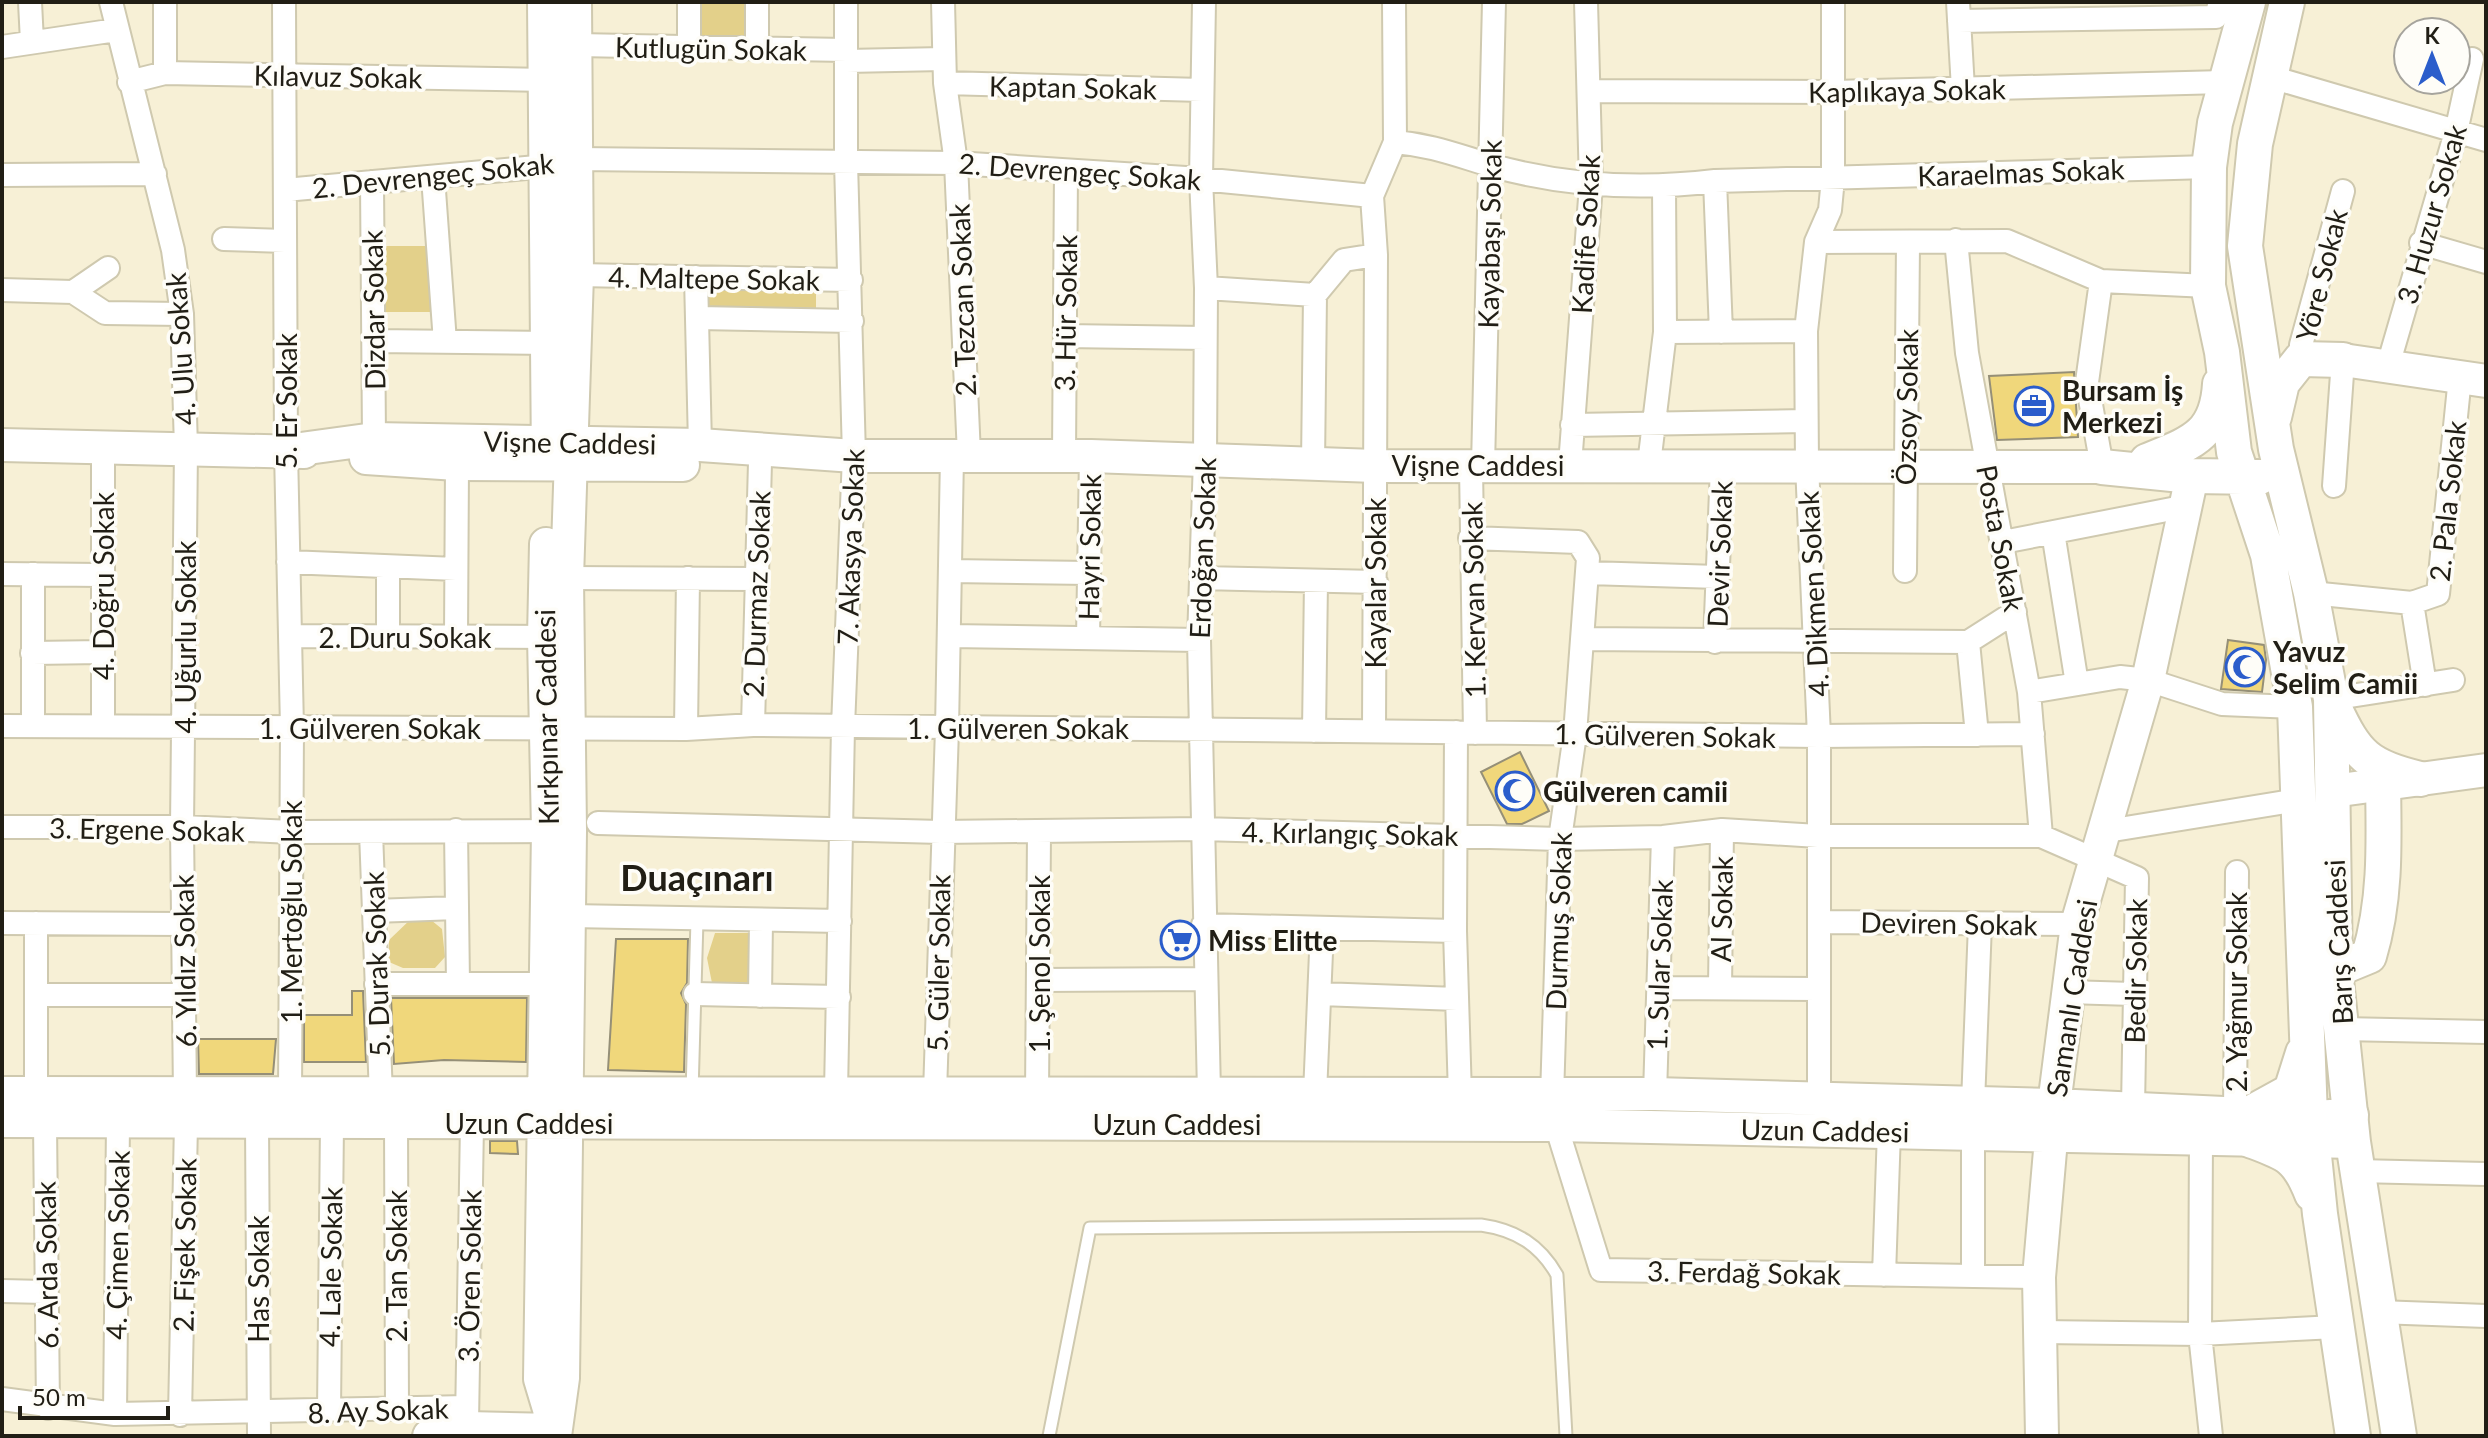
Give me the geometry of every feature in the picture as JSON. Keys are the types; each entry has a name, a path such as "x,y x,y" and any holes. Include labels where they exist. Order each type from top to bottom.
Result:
{"main road":[{"name":"Kırkpınar Caddesi","path":"544,2 547,80 563,162 577,275 559,454 556,637 556,729 572,828 570,916 555,1109 540,1379 555,1433"},
{"name":"Kırkpınar Caddesi","path":"556,637 567,578 550,343 563,162 577,45 575,2"},
{"path":"2238,465 2222,352 2208,286 2209,167 2224,82 2248,2"},
{"path":"2276,449 2245,246 2255,144 2287,2"},
{"path":"2254,320 2301,352 2387,369 2473,379"},
{"path":"2147,461 2186,445 2213,421 2219,406 2222,352"},
{"path":"2276,449 2282,383 2301,352"},
{"name":"Vişne Caddesi","path":"286,451 374,439 559,454 760,462 854,456 1077,456 1375,466 1987,464 2102,467"},
{"name":"Vişne Caddesi","path":"2,445 286,451 457,464 700,445 854,456"},
{"path":"2189,491 2276,449"},
{"name":"Barış Caddesi","path":"2276,449 2311,593 2331,699 2335,970 2354,1143 2399,1436"},
{"path":"2102,467 2147,461 2238,465"},
{"name":"Barış Caddesi","path":"2238,465 2268,555 2295,707 2305,1045 2311,1129 2335,1327 2353,1436"},
{"path":"2102,467 2243,506 2268,555"},
{"name":"Samanlı Caddesi","path":"2042,1436 2039,1277 2053,1120 2077,924 2148,680 2189,491"},
{"path":"2331,699 2349,739 2362,755 2375,766 2420,779"},
{"path":"2298,800 2333,791 2486,770"},
{"path":"2335,970 2369,956 2375,937 2384,865 2383,784"},
{"name":"Kırkpınar Caddesi","path":"555,1109 545,984 572,828"},
{"path":"2305,1045 2291,1091 2245,1122 2301,1168 2320,1214"},
{"name":"Uzun Caddesi","path":"2,1093 41,1109 118,1123 186,1109 290,1096 472,1123 555,1109 692,1093 836,1092 1460,1096 1554,1111 1655,1094 1819,1098 1973,1118 2053,1120 2201,1138 2245,1122"},
{"name":"Uzun Caddesi","path":"2053,1120 2133,1108 2311,1129 2354,1143"},
{"name":"Uzun Caddesi","path":"2,1121 41,1109 186,1109 257,1123 332,1123 388,1109 1554,1111 1889,1131 1973,1118"},
{"path":"429,1436 467,1418 555,1433"}],"street":[{"path":"30,2 32,42"},
{"name":"4. Ulu Sokak","path":"111,2 173,250 182,314 186,448"},
{"path":"165,2 165,73"},
{"name":"5. Er Sokak","path":"284,2 286,451 292,728"},
{"path":"689,2 689,48"},
{"path":"757,2 757,49"},
{"name":"7. Akasya Sokak","path":"836,1092 843,727 854,456 846,162 846,2"},
{"name":"2. Tezcan Sokak","path":"943,2 943,59 956,163 960,456 951,571 950,636"},
{"name":"Erdoğan Sokak","path":"1204,2 1201,179 1206,288 1205,459 1199,729 1209,1093"},
{"path":"1372,196 1395,142 1394,2"},
{"name":"Kayabaşı Sokak","path":"1477,466 1491,165 1494,2"},
{"name":"Kadife Sokak","path":"1570,465 1591,185 1586,2"},
{"name":"4. Dikmen Sokak","path":"1819,1098 1819,736 1807,465 1806,331 1816,242 1830,210 1833,178 1833,2"},
{"path":"1963,89 1958,12 2218,9"},
{"path":"2,47 116,30"},
{"name":"Kutlugün Sokak","path":"577,45 757,49 943,59"},
{"name":"Kılavuz Sokak","path":"129,82 165,73 547,80"},
{"path":"2271,77 2486,140"},
{"name":"Kaplıkaya Sokak","path":"1589,91 1834,92 2224,82"},
{"name":"Kaptan Sokak","path":"945,83 1202,90"},
{"name":"3. Huzur Sokak","path":"2387,369 2464,96"},
{"path":"1395,142 1433,145 1491,165 1591,185 1664,187 1715,181 1833,178"},
{"name":"2. Devrengeç Sokak","path":"285,190 563,162 846,162 956,163 1201,179 1372,196"},
{"name":"Karaelmas Sokak","path":"1833,178 2209,167"},
{"name":"3. Hür Sokak","path":"1066,171 1065,336 1077,456"},
{"path":"2,175 155,174"},
{"path":"433,177 445,342"},
{"path":"1715,181 1721,332"},
{"name":"Dizdar Sokak","path":"372,182 374,439"},
{"path":"1649,464 1665,332 1664,187"},
{"name":"Yöre Sokak","path":"2301,352 2343,191"},
{"name":"Kayalar Sokak","path":"1372,196 1376,255 1374,730"},
{"path":"224,239 285,241"},
{"name":"Posta Sokak","path":"1956,240 1967,353 2029,692 2041,836"},
{"path":"1816,242 2007,241 2101,281 2208,286"},
{"name":"Özsoy Sokak","path":"1905,571 1908,243"},
{"path":"2421,243 2486,262"},
{"path":"1313,464 1315,295 1344,260 1376,255"},
{"path":"73,292 108,268"},
{"name":"4. Maltepe Sokak","path":"577,275 851,280"},
{"path":"696,277 700,445"},
{"path":"2101,281 2087,382 2102,467"},
{"path":"1206,288 1315,295"},
{"path":"2,290 73,292 105,313 182,314"},
{"path":"698,318 852,321"},
{"path":"1665,332 1806,331"},
{"path":"1065,336 1205,338"},
{"path":"374,341 550,343"},
{"path":"2334,486 2343,360"},
{"name":"2. Pala Sokak","path":"2311,593 2412,603 2438,594 2473,379"},
{"path":"1572,425 1806,421"},
{"name":"4. Doğru Sokak","path":"103,447 103,726"},
{"name":"4. Uğurlu Sokak","path":"182,827 186,448"},
{"name":"Hayri Sokak","path":"1077,456 1089,573 1088,638"},
{"name":"2. Durmaz Sokak","path":"753,725 760,462"},
{"path":"456,637 457,464"},
{"name":"1. Kervan Sokak","path":"1460,1096 1455,931 1456,835 1466,732 1470,538 1477,466"},
{"name":"Devir Sokak","path":"1715,642 1722,466"},
{"path":"2003,542 2053,532 2189,491"},
{"path":"2053,532 2077,684"},
{"path":"1470,538 1578,542 1588,558 1588,573 1718,577"},
{"path":"288,562 456,569"},
{"path":"388,567 388,637"},
{"path":"951,571 1089,573"},
{"name":"Durmuş Sokak","path":"1554,1111 1560,839 1575,734 1588,573"},
{"path":"2,574 101,575"},
{"path":"33,574 33,725"},
{"path":"567,578 757,579"},
{"path":"686,729 688,578"},
{"path":"1201,578 1376,582"},
{"path":"1314,731 1316,581"},
{"path":"2412,603 2425,685"},
{"path":"1582,639 1968,642 2015,612"},
{"name":"2. Duru Sokak","path":"291,636 556,637"},
{"path":"950,636 1199,640"},
{"name":"5. Güler Sokak","path":"935,1093 941,832 950,636"},
{"path":"1968,642 1977,735"},
{"path":"32,653 102,652"},
{"path":"2029,692 2120,677 2148,680 2222,704 2295,707"},
{"path":"2331,699 2453,680"},
{"name":"1. Gülveren Sokak","path":"2,726 686,729 753,725 1819,736 2033,734"},
{"name":"1. Mertoğlu Sokak","path":"290,1096 292,728"},
{"path":"2102,845 2298,800"},
{"name":"3. Ergene Sokak","path":"2,827 182,827 292,832 456,830"},
{"name":"6. Yıldız Sokak","path":"182,827 186,1109"},
{"name":"4. Kırlangıç Sokak","path":"456,830 572,828 1039,833 1201,829 1560,839 1663,837 1722,830 1818,836 2041,836 2102,845"},
{"path":"456,830 458,984"},
{"name":"Al Sokak","path":"1720,988 1722,830"},
{"name":"5. Durak Sokak","path":"371,832 376,984 388,1109"},
{"name":"1. Şenol Sokak","path":"1037,1094 1039,833"},
{"name":"1. Sular Sokak","path":"1655,1094 1663,837"},
{"name":"Bedir Sokak","path":"2102,845 2137,878 2133,1108"},
{"name":"2. Yağmur Sokak","path":"2237,872 2245,1122"},
{"path":"374,911 457,908"},
{"path":"570,916 840,921"},
{"path":"760,996 761,921"},
{"name":"Deviren Sokak","path":"1820,922 2077,924"},
{"path":"2,923 183,924"},
{"name":"6. Arda Sokak","path":"36,923 48,1408"},
{"path":"1973,1276 1973,1118 1980,924"},
{"path":"1203,925 1455,931"},
{"path":"1315,1094 1322,929"},
{"path":"1040,980 1205,979"},
{"path":"376,984 545,984"},
{"path":"1659,988 1818,989"},
{"path":"2067,992 2133,994"},
{"path":"695,994 839,997"},
{"path":"1320,994 1457,999"},
{"path":"36,995 184,995"},
{"path":"2342,1029 2486,1032"},
{"name":"2. Fişek Sokak","path":"180,1415 186,1109"},
{"name":"2. Tan Sokak","path":"388,1109 397,1409"},
{"name":"3. Ferdağ Sokak","path":"1554,1111 1601,1270 2039,1277"},
{"name":"4. Çimen Sokak","path":"115,1414 118,1123"},
{"name":"Has Sokak","path":"257,1123 259,1436"},
{"name":"4. Lale Sokak","path":"329,1411 332,1123"},
{"name":"3. Ören Sokak","path":"467,1418 472,1123"},
{"path":"1884,1275 1889,1131"},
{"path":"2201,1138 2200,1334 2211,1436"},
{"path":"2354,1143 2486,1174"},
{"path":"2,1291 45,1292"},
{"path":"2379,1312 2486,1316"},
{"path":"2041,1332 2200,1334 2335,1327"},
{"name":"8. Ay Sokak","path":"2,1399 48,1408 115,1414 397,1409 467,1418"}],"lane":[{"path":"692,1093 697,920"},
{"path":"1049,1436 1090,1228 1481,1225 1524,1238 1543,1254 1557,1275 1566,1436"}],"shaded area":[{"path":"699,2 745,2 745,38 699,38"},
{"path":"385,246 431,246 431,312 385,312"},
{"path":"703,283 816,284 816,312 703,311"},
{"path":"412,918 431,920 442,929 445,957 435,968 403,968 389,962 389,940"},
{"path":"715,933 749,933 750,983 712,983 707,958"}],"building":[{"name":"Bursam İş Merkezi","path":"2074,372 2078,437 1997,440 1989,376"},
{"name":"Yavuz Selim Camii","path":"2228,640 2264,645 2266,660 2262,692 2221,689"},
{"name":"Gülveren camii","path":"1520,752 1549,811 1522,824 1507,824 1481,772"},
{"path":"616,939 688,939 687,983 681,993 686,1004 684,1072 608,1070"},
{"path":"352,991 363,991 366,1062 304,1062 304,1015 352,1015"},
{"path":"391,998 527,998 526,1062 444,1060 394,1064"},
{"path":"198,1039 276,1039 273,1074 199,1074"},
{"path":"490,1141 517,1141 518,1154 490,1153"}],"place":[{"name":"Bursam İş Merkezi","path":"2034,406"},
{"name":"Yavuz Selim Camii","path":"2245,667"},
{"name":"Gülveren camii","path":"1515,791"},
{"name":"Miss Elitte","path":"1180,940"}],"district":[{"name":"Duaçınarı","path":"697,877"}]}
